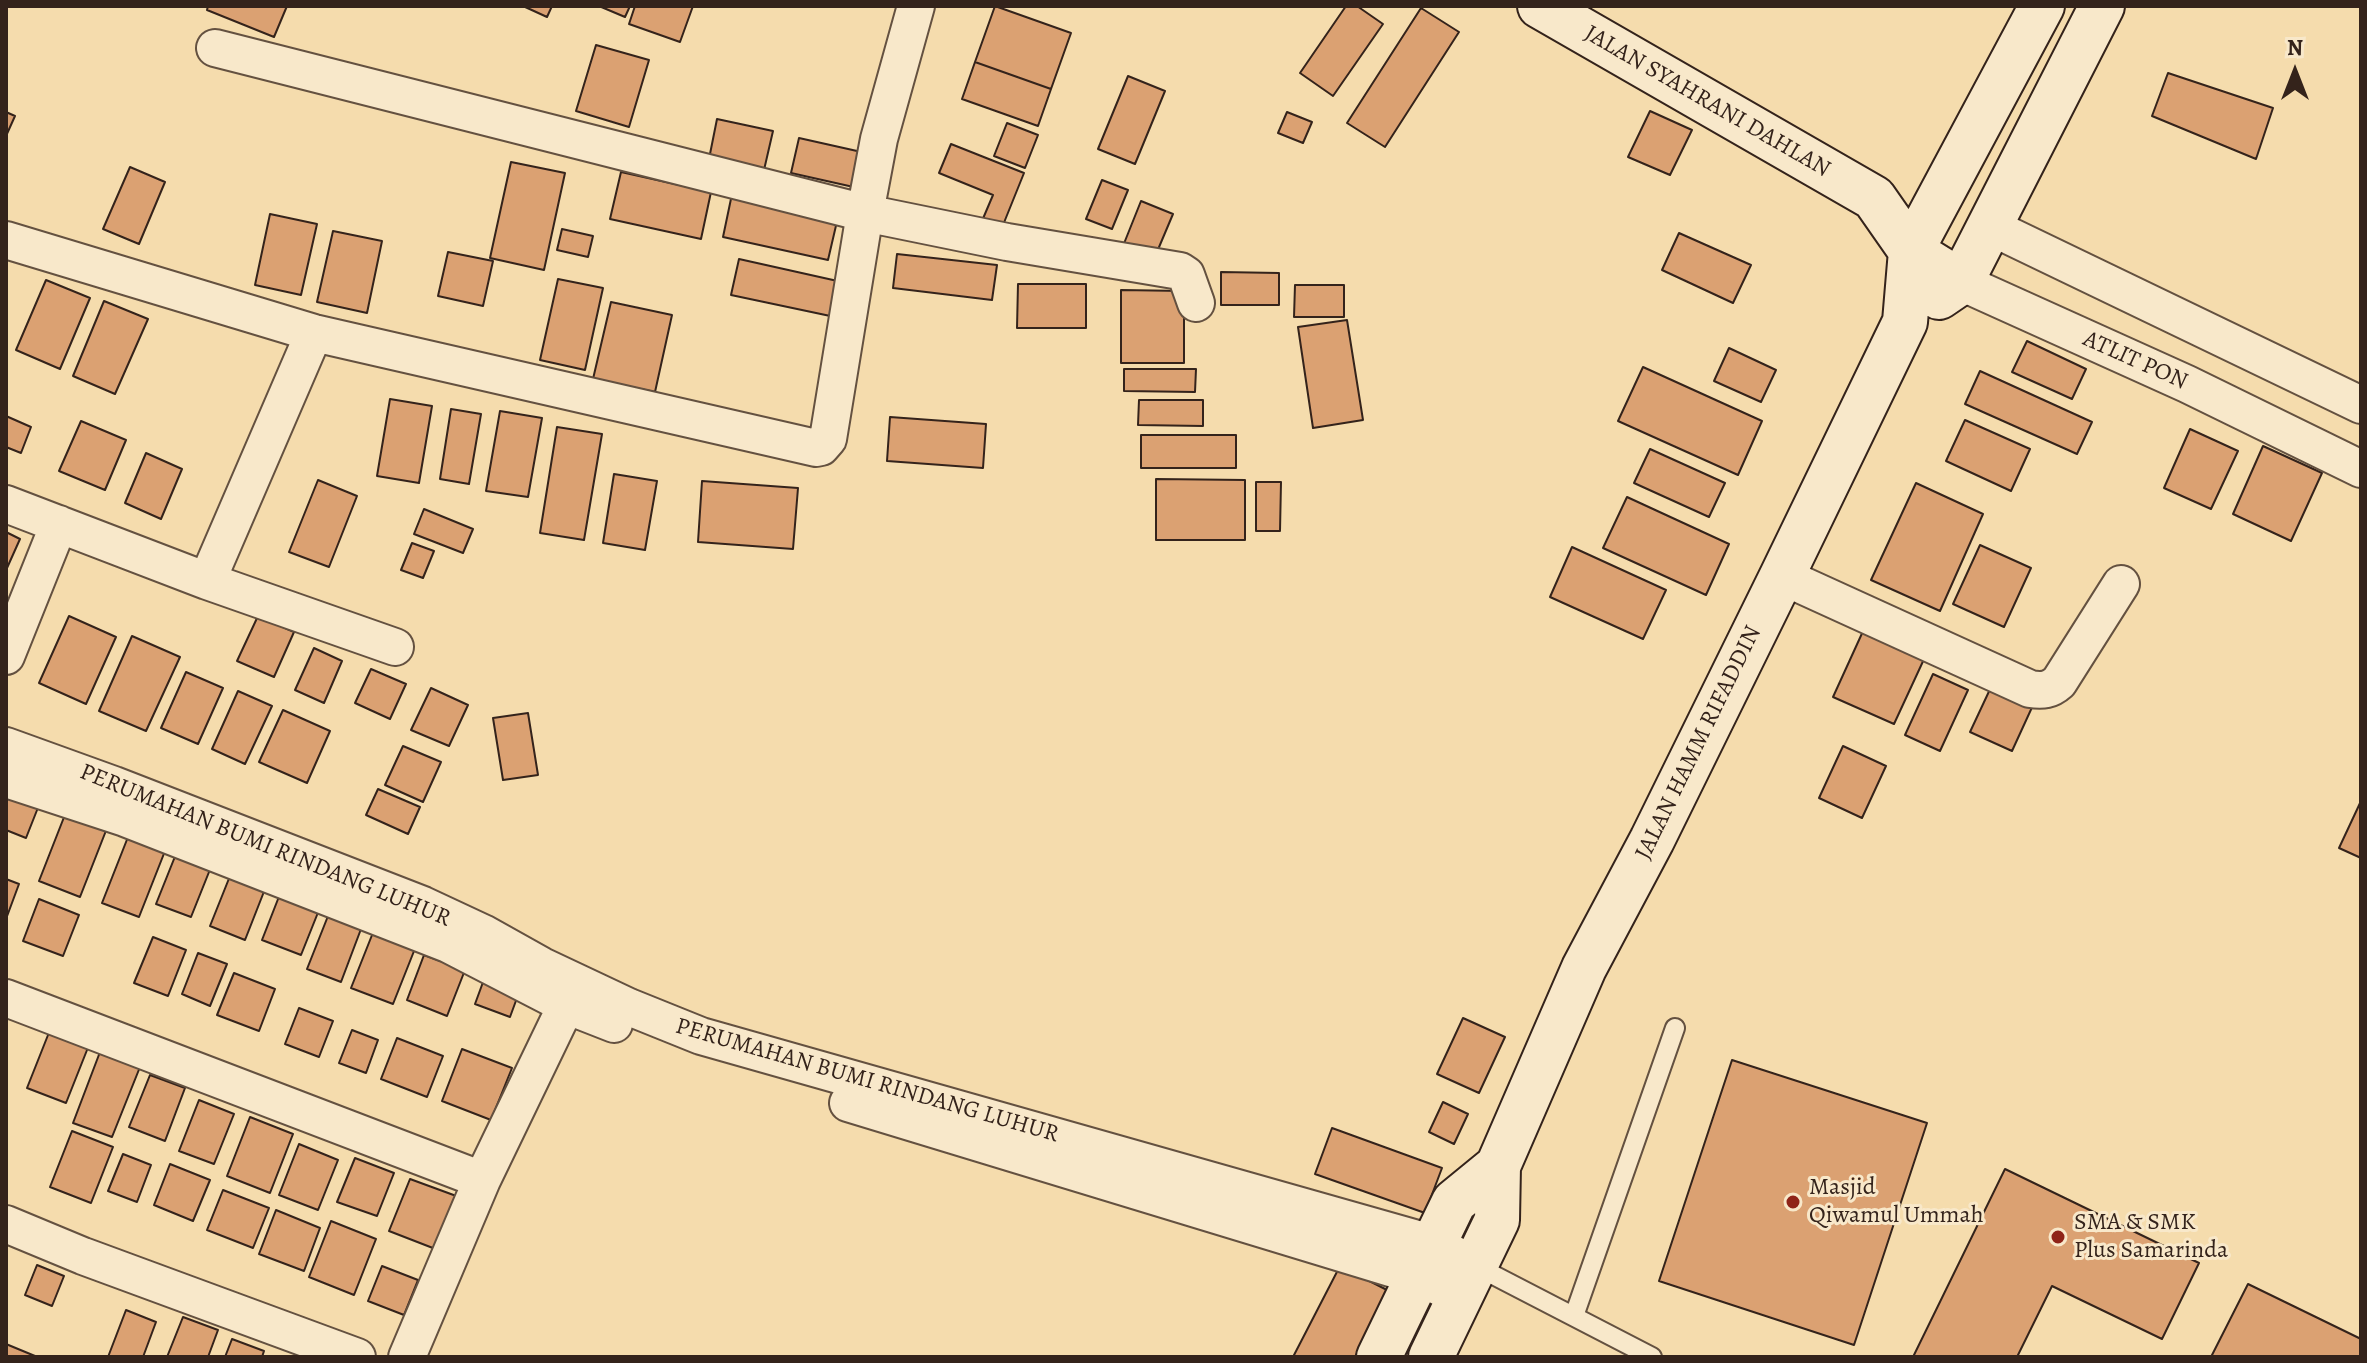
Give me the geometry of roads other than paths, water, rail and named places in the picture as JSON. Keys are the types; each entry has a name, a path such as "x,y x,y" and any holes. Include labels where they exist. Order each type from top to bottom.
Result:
{"main road":[{"name":"JALAN SYAHRANI DAHLAN","path":"1540,6 1874,198 1911,251"},
{"path":"1911,251 2042,6"},
{"path":"1961,282 2102,6"},
{"name":"JALAN SYAHRANI DAHLAN","path":"1874,198 1938,201"},
{"path":"1938,201 1989,226"},
{"name":"ATLIT PON","path":"1911,251 1961,282"},
{"name":"JALAN HAMM RIFADDIN","path":"1431,1357 1497,1220 1498,1166 1584,968 1652,840 1905,322 1911,251"},
{"name":"JALAN HAMM RIFADDIN","path":"1905,322 1961,282"},
{"name":"JALAN HAMM RIFADDIN","path":"1379,1357 1454,1202 1498,1166"}],"street":[{"path":"6,240 314,333 819,448 828,439 881,131 916,6"},
{"path":"215,48 865,213 1007,242 1180,271 1186,275 1196,303"},
{"path":"1989,226 2361,405"},
{"name":"ATLIT PON","path":"1961,282 2187,384 2361,469"},
{"path":"207,581 314,333"},
{"path":"6,504 207,581 395,647"},
{"path":"6,656 59,524"},
{"path":"1782,576 2040,691 2051,689 2059,682 2121,584"},
{"name":"PERUMAHAN BUMI RINDANG LUHUR","path":"6,746 423,905 483,933 542,966 572,994"},
{"path":"6,779 125,818 448,944 572,994 728,1067 1426,1260 1468,1281"},
{"path":"407,1357 482,1180 572,994"},
{"path":"6,998 482,1180"},
{"path":"6,1224 83,1256 357,1357"}],"lane":[{"path":"1574,1316 1675,1028"},
{"path":"1468,1281 1574,1316 1652,1357"}],"place":[{"name":"Masjid Qiwamul Ummah","path":"1793,1202"},
{"name":"SMA & SMK Plus Samarinda","path":"2058,1237"}]}
